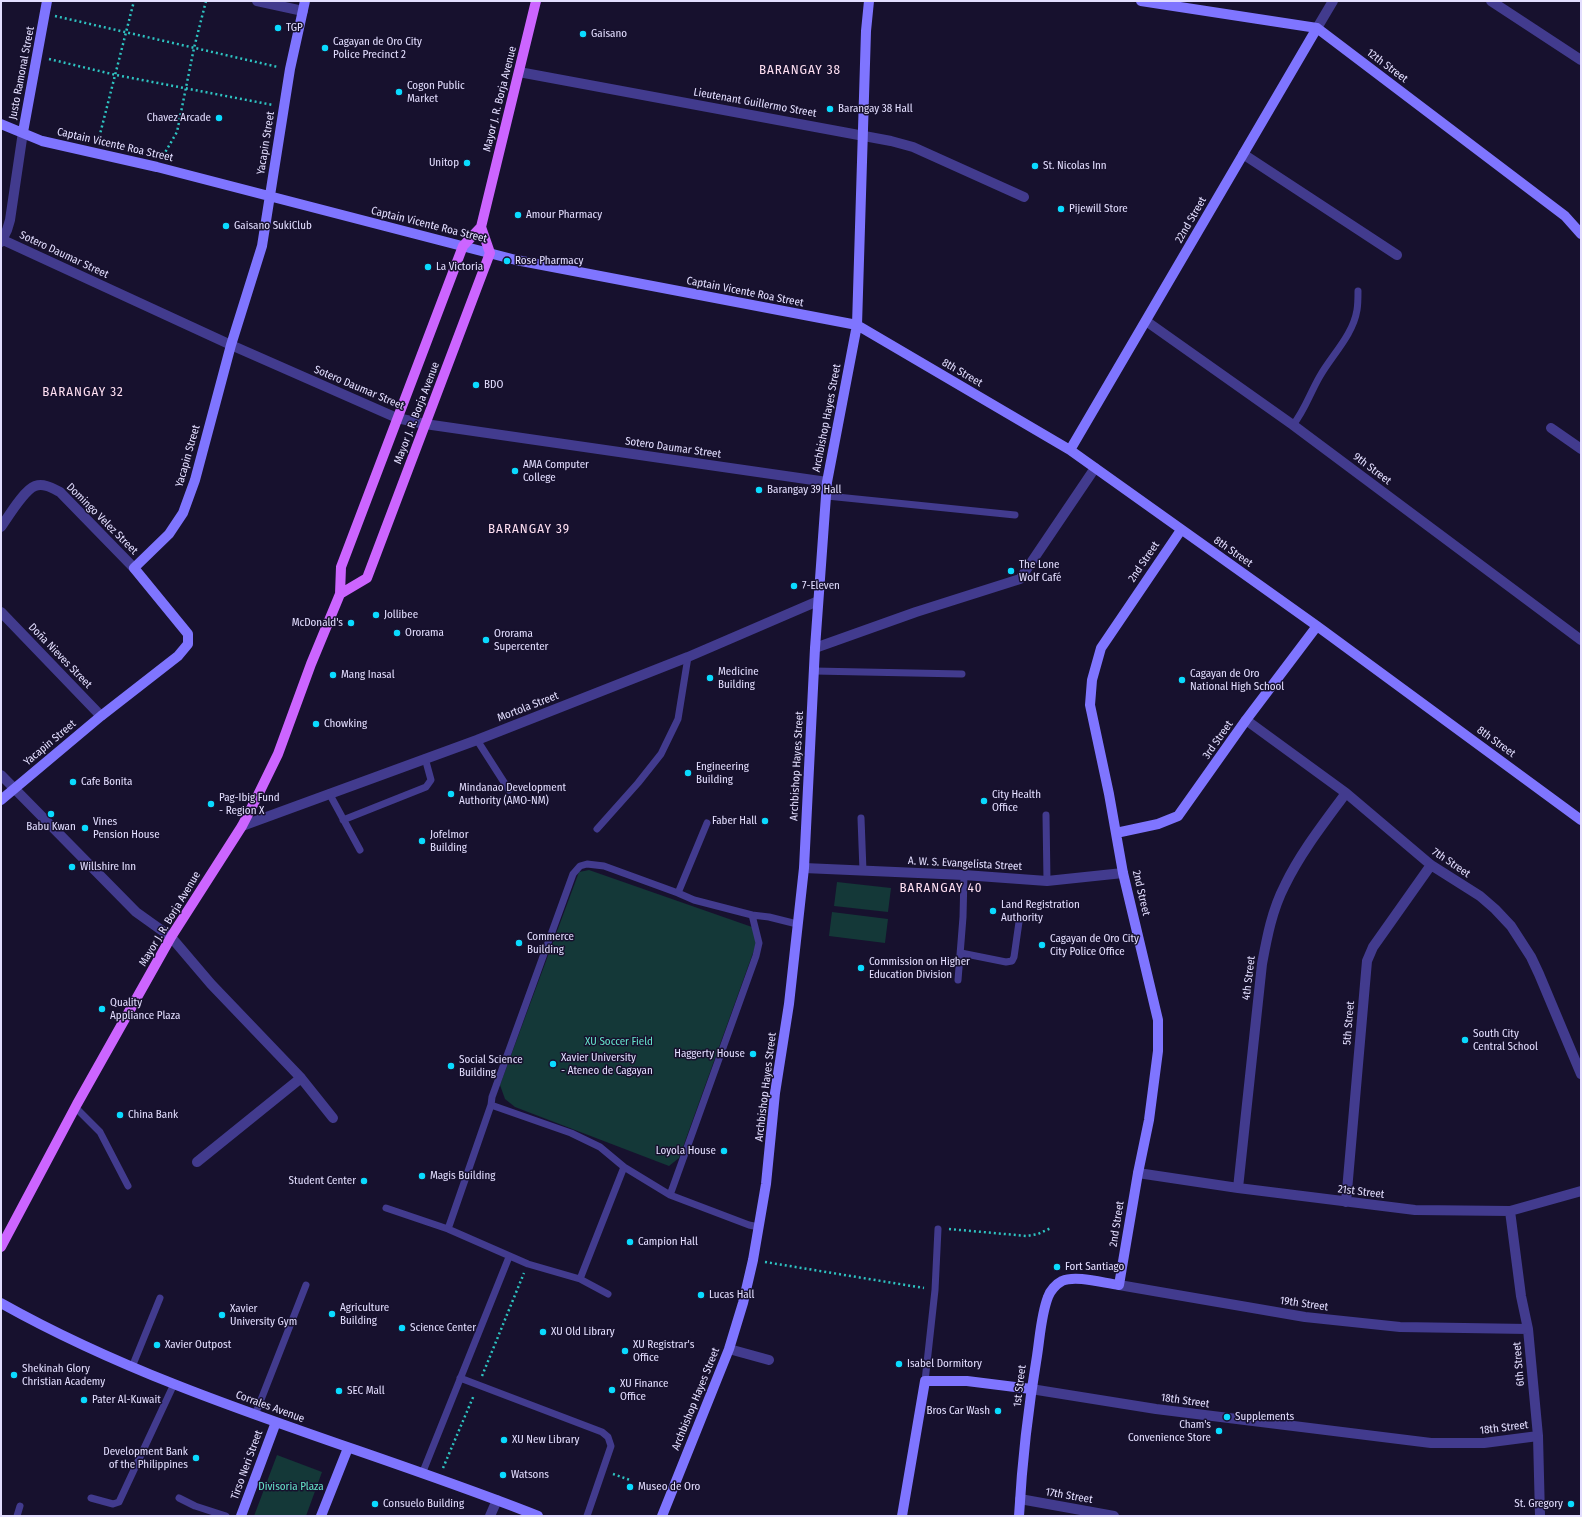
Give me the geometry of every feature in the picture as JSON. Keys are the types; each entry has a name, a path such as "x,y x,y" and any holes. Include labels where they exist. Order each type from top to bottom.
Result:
{"main road":[{"name":"Mayor J. R. Borja Avenue","path":"1,1247 75,1107 171,937 242,826 278,754 311,664 340,594 341,567 463,246 482,227 536,1"},
{"path":"482,227 490,253"},
{"name":"Mayor J. R. Borja Avenue","path":"340,594 367,578 490,253"}],"street":[{"name":"Justo Ramonal Street","path":"2,241 7,230 13,205 23,132 47,1"},
{"path":"257,1 304,6"},
{"name":"Archbishop Hayes Street","path":"662,1516 729,1349 743,1303 753,1260 766,1184 775,1093 789,1004 804,868 815,648 828,482 857,325 866,31 869,1"},
{"name":"12th Street","path":"1141,1 1317,28 1565,216 1581,234"},
{"name":"22nd Street","path":"1070,450 1333,1"},
{"path":"1491,1 1581,60"},
{"name":"Yacapin Street","path":"1,800 101,716 178,656 188,644 188,634 134,568 169,534 184,513 195,480 231,345 262,246 290,69 304,6"},
{"name":"Lieutenant Guillermo Street","path":"519,72 863,136 913,147 1024,197"},
{"name":"Captain Vicente Roa Street","path":"1,124 42,141 157,167 516,260 857,325"},
{"path":"1243,154 1396,255"},
{"name":"Sotero Daumar Street","path":"2,241 231,345 397,418 425,424 828,482"},
{"name":"9th Street","path":"1146,321 1293,425 1581,640"},
{"name":"8th Street","path":"857,325 1070,450 1317,626 1581,820"},
{"path":"1551,428 1581,449"},
{"path":"815,648 916,612 1020,579 1095,468"},
{"name":"Domingo Velez Street","path":"1,527 26,493 34,486 42,485 51,487 60,492 134,568"},
{"name":"2nd Street","path":"1119,1285 1138,1173 1149,1120 1158,1051 1158,1020 1123,873 1090,705 1100,648 1181,530"},
{"name":"Mortola Street","path":"242,826 477,740 688,657 818,601"},
{"name":"Doña Nieves Street","path":"1,612 101,716"},
{"name":"3rd Street","path":"1116,833 1158,824 1178,816 1246,720 1317,626"},
{"name":"7th Street","path":"1246,720 1346,793 1431,865 1480,896 1495,909 1511,926 1540,974 1581,1074"},
{"path":"1,775 136,912 171,937 211,984 301,1078 333,1118"},
{"name":"4th Street","path":"1238,1188 1262,964 1267,934 1284,886 1298,859 1346,793"},
{"name":"5th Street","path":"1346,1202 1368,961 1373,947 1431,865"},
{"name":"A. W. S. Evangelista Street","path":"804,868 964,875 1047,882 1123,873"},
{"path":"197,1162 301,1078"},
{"name":"21st Street","path":"1138,1173 1238,1188 1415,1210 1510,1211 1581,1191"},
{"name":"6th Street","path":"1510,1211 1521,1296 1528,1329 1538,1436 1540,1516"},
{"name":"19th Street","path":"1078,1279 1305,1317 1400,1327 1528,1329"},
{"name":"1st Street","path":"1019,1516 1032,1388 1040,1334 1048,1296 1054,1287 1061,1281 1078,1279"},
{"name":"Corrales Avenue","path":"1,1303 35,1322 84,1346 174,1384 255,1415 497,1500 538,1516"},
{"path":"729,1349 769,1360"},
{"path":"902,1516 925,1381"},
{"name":"18th Street","path":"925,1381 967,1381 1032,1388 1156,1409 1431,1443 1484,1443 1538,1436"},
{"name":"Tirso Neri Street","path":"241,1516 276,1422"},
{"path":"321,1516 348,1448"},
{"name":"17th Street","path":"1020,1499 1114,1516"},
{"path":"490,1516 497,1500"}],"lane":[{"path":"1293,425 1300,417 1319,378 1332,356 1351,330 1357,310 1358,291"},
{"path":"827,496 1015,515"},
{"path":"597,829 638,783 661,754 678,719 688,657"},
{"path":"814,671 962,674"},
{"path":"477,740 509,790"},
{"path":"343,820 426,787 431,780 425,758"},
{"path":"329,793 360,850"},
{"path":"1046,815 1047,882"},
{"path":"861,818 863,871"},
{"path":"678,893 707,822"},
{"path":"448,1229 491,1105 492,1097 573,874 580,866 587,864 604,866 694,900 752,915 769,917 797,924"},
{"path":"958,980 961,953 964,875"},
{"path":"670,1195 756,956 759,943 752,915"},
{"path":"961,953 1006,962 1012,961 1014,957 1019,922"},
{"path":"491,1105 570,1133 600,1147 624,1167 670,1195 749,1225 759,1227"},
{"path":"75,1107 100,1132 128,1186"},
{"path":"580,1279 624,1167"},
{"path":"386,1208 448,1229 509,1257 528,1264 580,1279 608,1294"},
{"path":"925,1381 934,1290 938,1229"},
{"path":"422,1474 509,1257"},
{"path":"255,1415 306,1285"},
{"path":"132,1367 160,1298"},
{"path":"460,1378 602,1432 608,1437 611,1446 587,1516"},
{"path":"91,1498 113,1504 119,1502 174,1384"},
{"path":"179,1498 195,1506 226,1516"},
{"path":"17,1516 20,1506"}],"path":[{"path":"95,152 127,33 134,1"},
{"path":"157,167 178,132 194,48 206,1"},
{"path":"45,14 290,69"},
{"path":"37,56 186,89 284,107"},
{"path":"938,1229 966,1229 1027,1236 1038,1234 1051,1228"},
{"path":"753,1260 934,1290"},
{"path":"438,1479 528,1264"},
{"path":"603,1470 630,1480"}],"green space":[{"name":"XU Soccer Field","path":"589,870 752,927 758,939 679,1158 669,1166 515,1107 505,1099 500,1085 579,872"},
{"path":"837,882 891,888 888,912 834,906"},
{"path":"832,912 888,919 885,943 829,936"},
{"name":"Divisoria Plaza","path":"277,1455 322,1472 306,1516 254,1516"}],"place":[{"name":"TGP","path":"278,28"},
{"name":"Gaisano","path":"583,34"},
{"name":"Cagayan de Oro City Police Precinct 2","path":"325,48"},
{"name":"Cogon Public Market","path":"399,92"},
{"name":"Barangay 38 Hall","path":"830,109"},
{"name":"Chavez Arcade","path":"219,118"},
{"name":"Unitop","path":"467,163"},
{"name":"St. Nicolas Inn","path":"1035,166"},
{"name":"Pijewill Store","path":"1061,209"},
{"name":"Amour Pharmacy","path":"518,215"},
{"name":"Gaisano SukiClub","path":"226,226"},
{"name":"Rose Pharmacy","path":"507,261"},
{"name":"La Victoria","path":"428,267"},
{"name":"BDO","path":"476,385"},
{"name":"AMA Computer College","path":"515,471"},
{"name":"Barangay 39 Hall","path":"759,490"},
{"name":"The Lone Wolf Café","path":"1011,571"},
{"name":"7-Eleven","path":"794,586"},
{"name":"Jollibee","path":"376,615"},
{"name":"McDonald's","path":"351,623"},
{"name":"Ororama","path":"397,633"},
{"name":"Ororama Supercenter","path":"486,640"},
{"name":"Mang Inasal","path":"333,675"},
{"name":"Medicine Building","path":"710,678"},
{"name":"Cagayan de Oro National High School","path":"1182,680"},
{"name":"Chowking","path":"316,724"},
{"name":"Engineering Building","path":"688,773"},
{"name":"Cafe Bonita","path":"73,782"},
{"name":"Mindanao Development Authority (AMO-NM)","path":"451,794"},
{"name":"City Health Office","path":"984,801"},
{"name":"Pag-Ibig Fund - Region X","path":"211,804"},
{"name":"Babu Kwan","path":"51,814"},
{"name":"Faber Hall","path":"765,821"},
{"name":"Vines Pension House","path":"85,828"},
{"name":"Jofelmor Building","path":"422,841"},
{"name":"Willshire Inn","path":"72,867"},
{"name":"Land Registration Authority","path":"993,911"},
{"name":"Commerce Building","path":"519,943"},
{"name":"Cagayan de Oro City City Police Office","path":"1042,945"},
{"name":"Commission on Higher Education Division","path":"861,968"},
{"name":"Quality Appliance Plaza","path":"102,1009"},
{"name":"South City Central School","path":"1465,1040"},
{"name":"Haggerty House","path":"753,1054"},
{"name":"Xavier University - Ateneo de Cagayan","path":"553,1064"},
{"name":"Social Science Building","path":"451,1066"},
{"name":"China Bank","path":"120,1115"},
{"name":"Loyola House","path":"724,1151"},
{"name":"Magis Building","path":"422,1176"},
{"name":"Student Center","path":"364,1181"},
{"name":"Campion Hall","path":"630,1242"},
{"name":"Fort Santiago","path":"1057,1267"},
{"name":"Lucas Hall","path":"701,1295"},
{"name":"Agriculture Building","path":"332,1314"},
{"name":"Xavier University Gym","path":"222,1315"},
{"name":"Science Center","path":"402,1328"},
{"name":"XU Old Library","path":"543,1332"},
{"name":"Xavier Outpost","path":"157,1345"},
{"name":"XU Registrar's Office","path":"625,1351"},
{"name":"Isabel Dormitory","path":"899,1364"},
{"name":"Shekinah Glory Christian Academy","path":"14,1375"},
{"name":"XU Finance Office","path":"612,1390"},
{"name":"SEC Mall","path":"339,1391"},
{"name":"Pater Al-Kuwait","path":"84,1400"},
{"name":"Bros Car Wash","path":"998,1411"},
{"name":"Supplements","path":"1227,1417"},
{"name":"Cham's Convenience Store","path":"1219,1431"},
{"name":"XU New Library","path":"504,1440"},
{"name":"Development Bank of the Philippines","path":"196,1458"},
{"name":"Watsons","path":"503,1475"},
{"name":"Museo de Oro","path":"630,1487"},
{"name":"Consuelo Building","path":"375,1504"},
{"name":"St. Gregory","path":"1571,1504"}],"district":[{"name":"BARANGAY 38","path":"800,70"},
{"name":"BARANGAY 32","path":"83,392"},
{"name":"BARANGAY 39","path":"529,529"},
{"name":"BARANGAY 40","path":"941,888"}]}
